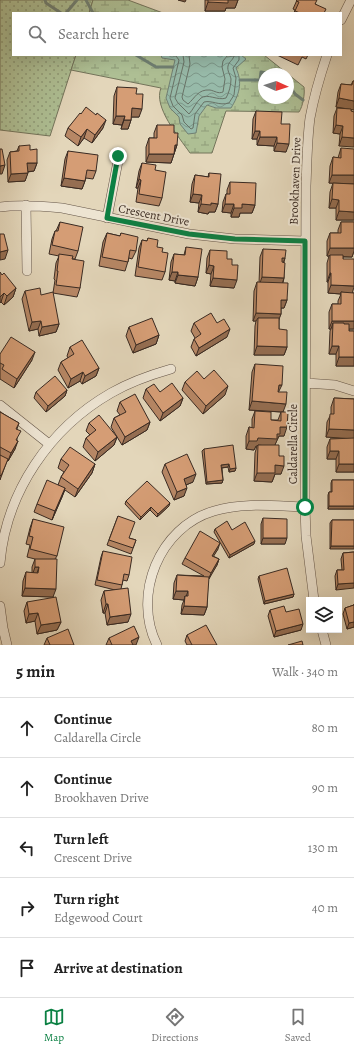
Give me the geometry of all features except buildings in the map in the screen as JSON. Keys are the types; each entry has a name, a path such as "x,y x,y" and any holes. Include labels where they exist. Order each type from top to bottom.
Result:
{"street":[{"path":"342,18 351,0"},
{"name":"Brookhaven Drive","path":"306,383 305,241 307,147 317,85 327,56"},
{"path":"107,218 118,156"},
{"path":"26,205 27,270"},
{"name":"Crescent Drive","path":"0,207 26,205 62,208 189,234 235,239 305,241"},
{"path":"0,563 1,549 8,519 32,468 49,444 73,420 112,392 150,375 171,369"},
{"path":"306,383 335,385 354,390"},
{"name":"Caldarella Circle","path":"306,383 305,507 307,544 314,597"},
{"path":"0,405 49,444"},
{"path":"157,645 150,627 148,615 148,588 151,574 157,560 175,535 198,517 212,511 240,506 305,507"},
{"path":"0,606 7,645"},
{"path":"323,633 326,645"}],"green space":[{"path":"0,0 93,0 89,12 12,12 12,56 76,56 50,136 0,130"},
{"path":"93,0 128,0 160,12 89,12"},
{"path":"76,56 265,56 280,68 258,68 258,104 294,104 294,79 304,87 302,107 299,112 226,111 212,153 190,153 168,122 159,96 161,88 71,70"}],"water":[{"path":"161,56 242,56 246,59 236,68 240,84 238,94 231,108 216,108 207,105 199,116 196,133 188,134 180,124 179,117 170,108 166,98 175,60 162,58"}],"waterway":[{"path":"45,0 46,3 60,12"},
{"path":"67,12 77,0"},
{"path":"86,0 92,12"},
{"path":"138,56 156,67 173,67"},
{"path":"240,80 258,80"},
{"path":"294,92 303,100"}],"route":[{"path":"118,156 107,218 189,234 235,239 305,241 305,507"}]}
